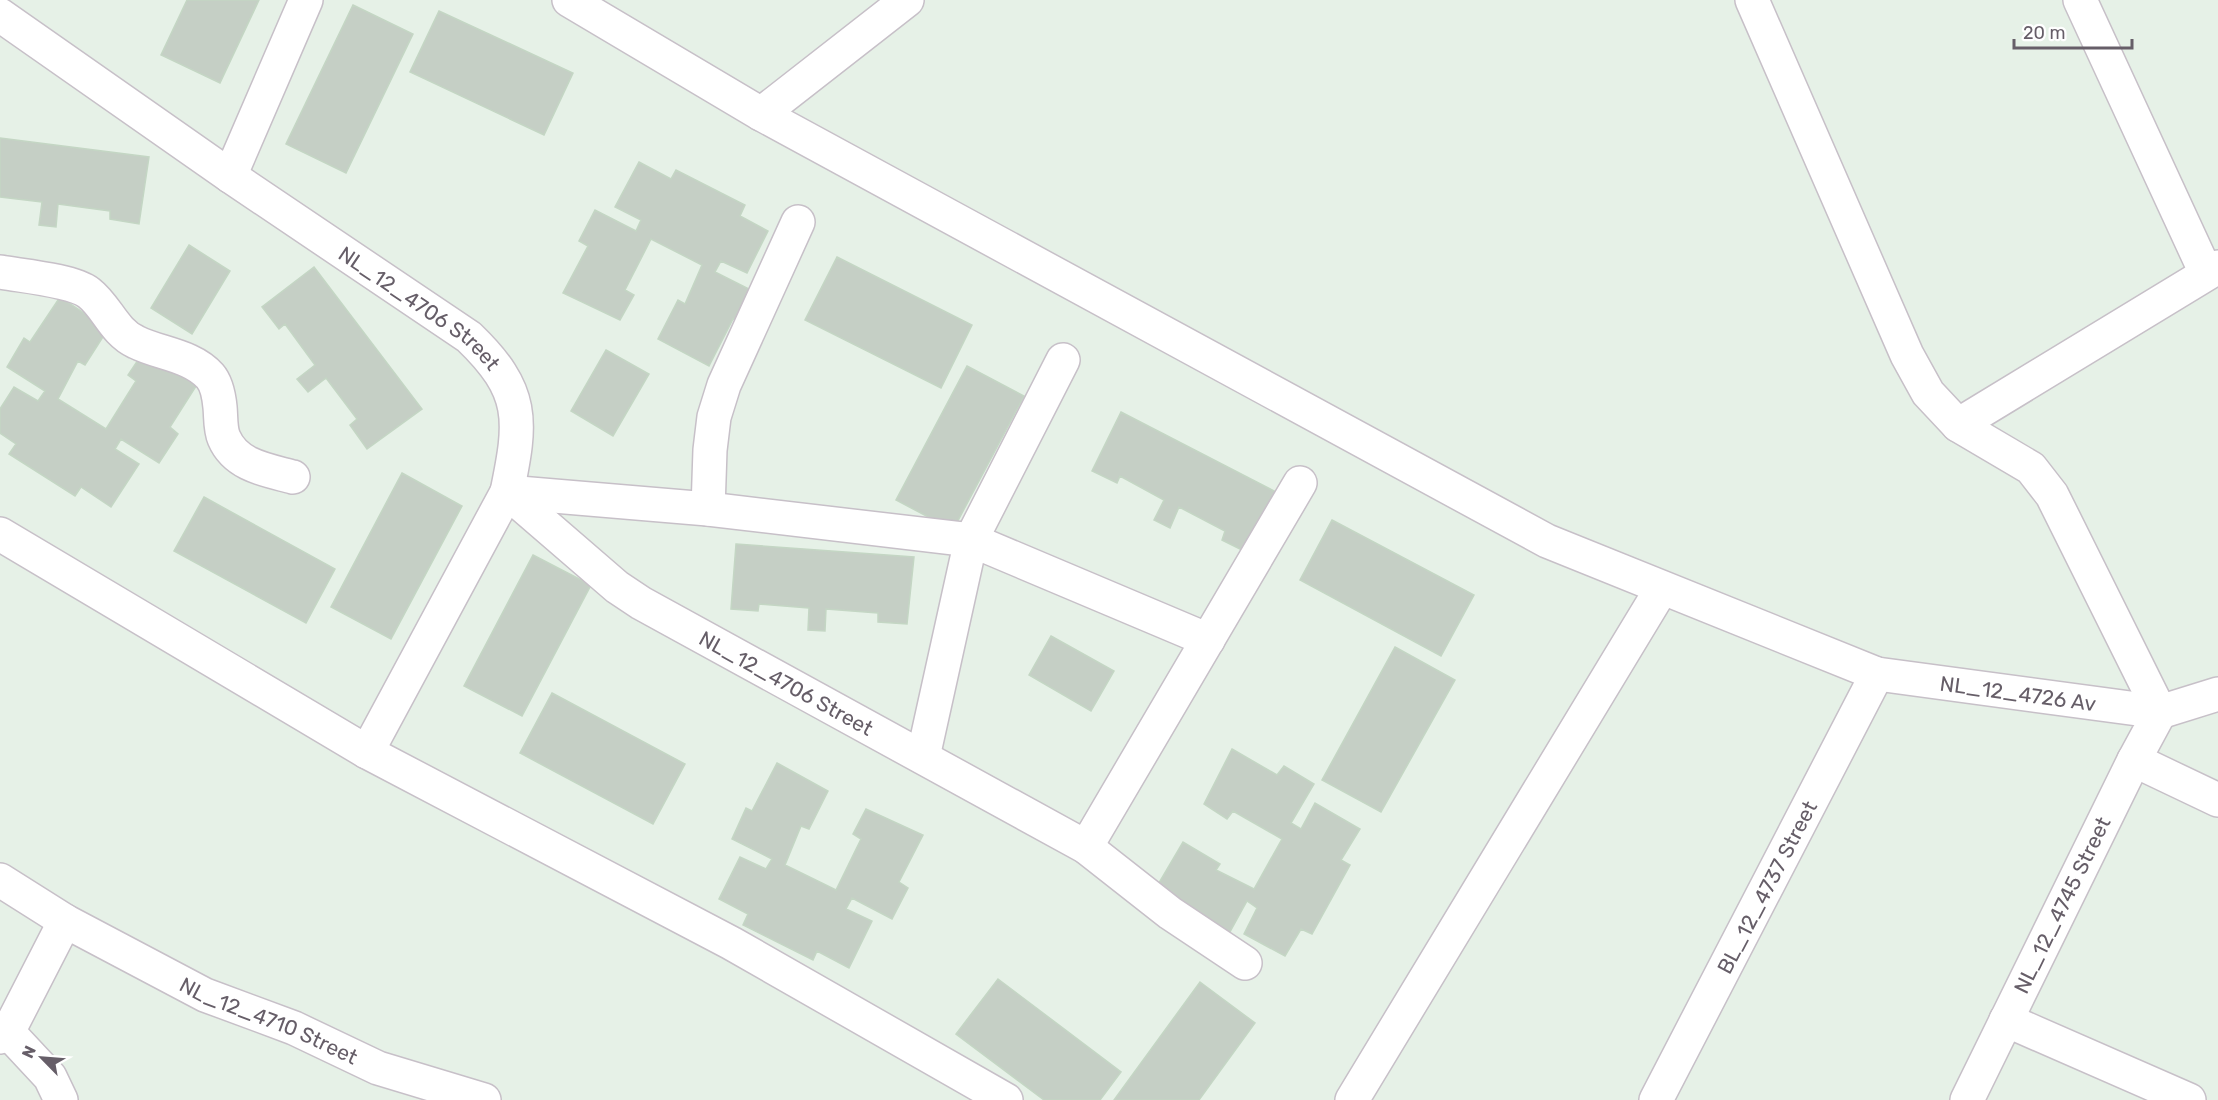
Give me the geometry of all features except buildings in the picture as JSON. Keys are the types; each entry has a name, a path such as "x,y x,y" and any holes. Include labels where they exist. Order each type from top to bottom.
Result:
{"street":[{"path":"230,176 306,0"},
{"path":"761,114 907,0"},
{"path":"1752,0 1907,355 1929,393 1958,425 2031,468 2052,495 2160,712 2215,698"},
{"path":"1958,425 2212,270 2080,0"},
{"name":"NL_12_4726 Av","path":"574,1 761,114 1547,541 1877,674 2160,712"},
{"name":"NL_12_4706 Street","path":"1,18 469,337 488,355 504,377 515,406 517,447 507,492 367,752"},
{"path":"708,509 710,450 717,406 724,385 798,222"},
{"path":"0,272 69,284 88,292 122,333 129,338 199,366 212,378 218,394 223,437 232,452 247,464 293,477"},
{"path":"923,757 971,540 1064,360"},
{"path":"1086,847 1300,483"},
{"path":"507,492 708,509 971,540 1208,640"},
{"name":"NL_12_4706 Street","path":"507,492 617,587 642,603 1086,847 1170,913 1245,963"},
{"path":"0,534 367,752 731,943 1006,1100"},
{"path":"1352,1100 1662,588"},
{"name":"BL_12_4737 Street","path":"1656,1100 1877,674"},
{"name":"NL_12_4745 Street","path":"1967,1100 2134,760 2160,712"},
{"path":"2134,760 2218,800"},
{"name":"NL_12_4710 Street","path":"0,880 65,921 205,995 294,1029 378,1068 484,1100"},
{"path":"61,1100 50,1077 3,1032 65,921"},
{"path":"2006,1020 2142,1091 2189,1100"}]}
